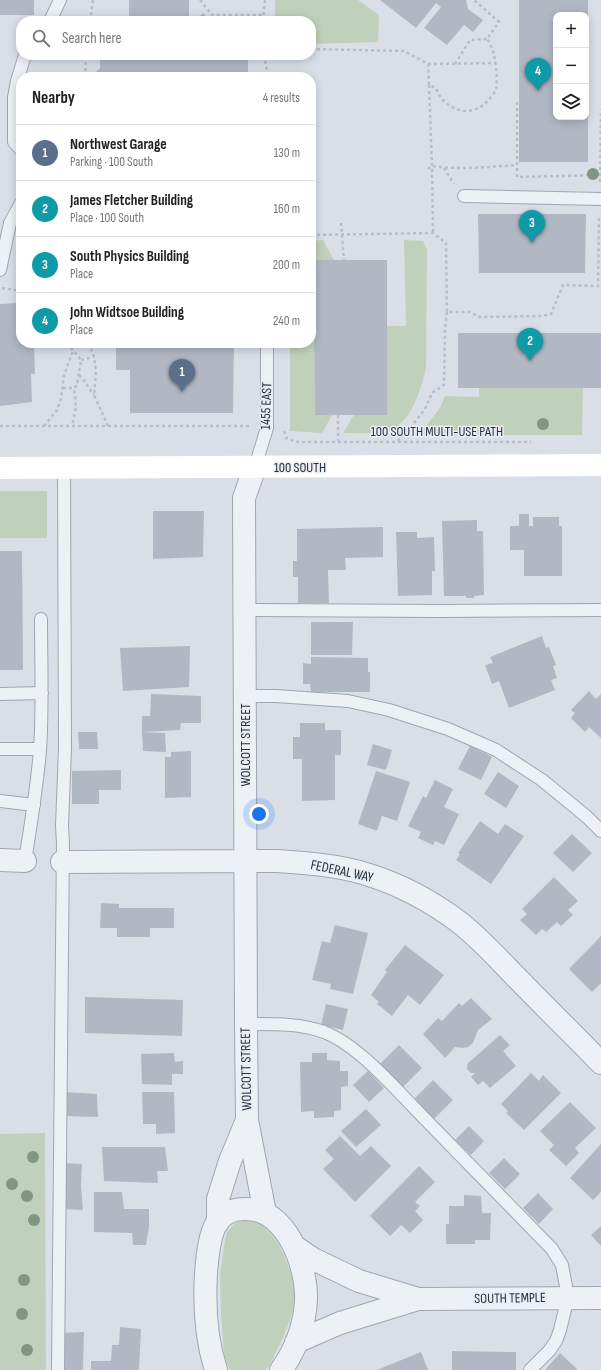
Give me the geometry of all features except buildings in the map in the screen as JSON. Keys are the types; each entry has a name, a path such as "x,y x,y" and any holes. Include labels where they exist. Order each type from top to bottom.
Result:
{"main road":[{"name":"100 SOUTH","path":"0,468 601,465"}],"street":[{"name":"WOLCOTT STREET","path":"255,467 244,498 247,1120 265,1213"},
{"path":"0,860 25,861"},
{"name":"FEDERAL WAY","path":"62,862 276,861 308,863 365,873 392,883 415,894 460,923 487,948 601,1063"},
{"name":"WOLCOTT STREET","path":"218,1222 218,1199 230,1161 247,1120"},
{"path":"216,1370 210,1353 205,1309 207,1262 211,1240 218,1222 226,1214 236,1209 247,1209 265,1213 280,1224 294,1246 300,1263 306,1299 301,1329 291,1354 281,1370"},
{"name":"SOUTH TEMPLE","path":"294,1246 313,1259 359,1281 418,1299"},
{"name":"SOUTH TEMPLE","path":"296,1342 340,1323 418,1299 601,1298"}],"lane":[{"path":"52,16 60,0"},
{"path":"20,72 23,60"},
{"path":"16,86 14,97 14,142 16,144"},
{"path":"464,196 601,199"},
{"path":"0,270 10,223 16,212"},
{"name":"1455 EAST","path":"255,467 267,428 267,348"},
{"path":"58,1370 62,826 65,748 64,468"},
{"path":"245,610 601,610"},
{"path":"25,861 34,805 40,749 42,693 41,619"},
{"path":"0,694 42,693"},
{"path":"244,696 276,696 348,701 389,710 448,729 496,750 542,780 601,831"},
{"path":"0,749 40,749"},
{"path":"0,801 34,805"},
{"path":"246,1024 291,1024 324,1032 354,1049 552,1249 562,1265 568,1297 556,1341 549,1351 530,1370"}],"path":[{"path":"91,16 93,0"},
{"path":"200,0 212,14 263,14 265,0"},
{"path":"474,0 499,22 487,39"},
{"path":"429,85 436,88 438,94 451,107 457,110 473,110 482,106 488,101 496,89 496,63 492,47 487,39"},
{"path":"455,64 470,40 487,39"},
{"path":"316,49 404,51 428,64 496,63"},
{"path":"85,72 86,60"},
{"path":"265,60 267,72"},
{"path":"428,64 433,233"},
{"path":"517,102 517,177 600,175"},
{"path":"428,169 432,166 487,167 517,165"},
{"path":"444,167 453,183"},
{"path":"341,223 344,260"},
{"path":"316,235 433,233 446,243 444,385 432,393 425,409 398,441"},
{"path":"446,312 470,312 479,317 547,316 554,308 563,285 590,284 598,286"},
{"path":"0,287 16,290"},
{"path":"71,348 81,360 79,375 74,388 76,406 72,426"},
{"path":"91,348 96,371 94,395"},
{"path":"44,426 57,410 61,399 64,375 73,351"},
{"path":"81,360 94,357"},
{"path":"79,375 84,379 94,395 108,426"},
{"path":"63,388 74,388"},
{"path":"338,415 338,441"},
{"path":"0,426 252,426"},
{"name":"100 SOUTH MULTI-USE PATH","path":"280,430 284,431 287,439 291,441 536,442"}],"green space":[{"path":"275,0 358,0 379,15 378,42 316,44 316,16 275,16"},
{"path":"323,240 334,260 316,260 316,241"},
{"path":"404,240 423,241 427,250 426,368 418,396 403,422 387,431 378,433 343,433 354,415 387,415 387,326 406,326"},
{"path":"290,348 314,348 315,415 332,415 322,433 290,431"},
{"path":"479,388 583,388 582,435 419,435 440,408 445,396 479,397"},
{"path":"0,491 47,491 47,538 0,538"},
{"path":"45,1133 46,1370 0,1370 0,1134"},
{"path":"243,1221 259,1223 270,1232 282,1251 294,1286 294,1306 289,1322 280,1344 266,1370 230,1370 224,1356 220,1275 227,1232 235,1223"}],"place":[{"name":"John Widtsoe Building","path":"538,91"},
{"name":"South Physics Building","path":"532,243"},
{"name":"James Fletcher Building","path":"530,361"},
{"name":"Northwest Garage","path":"182,392"}]}
